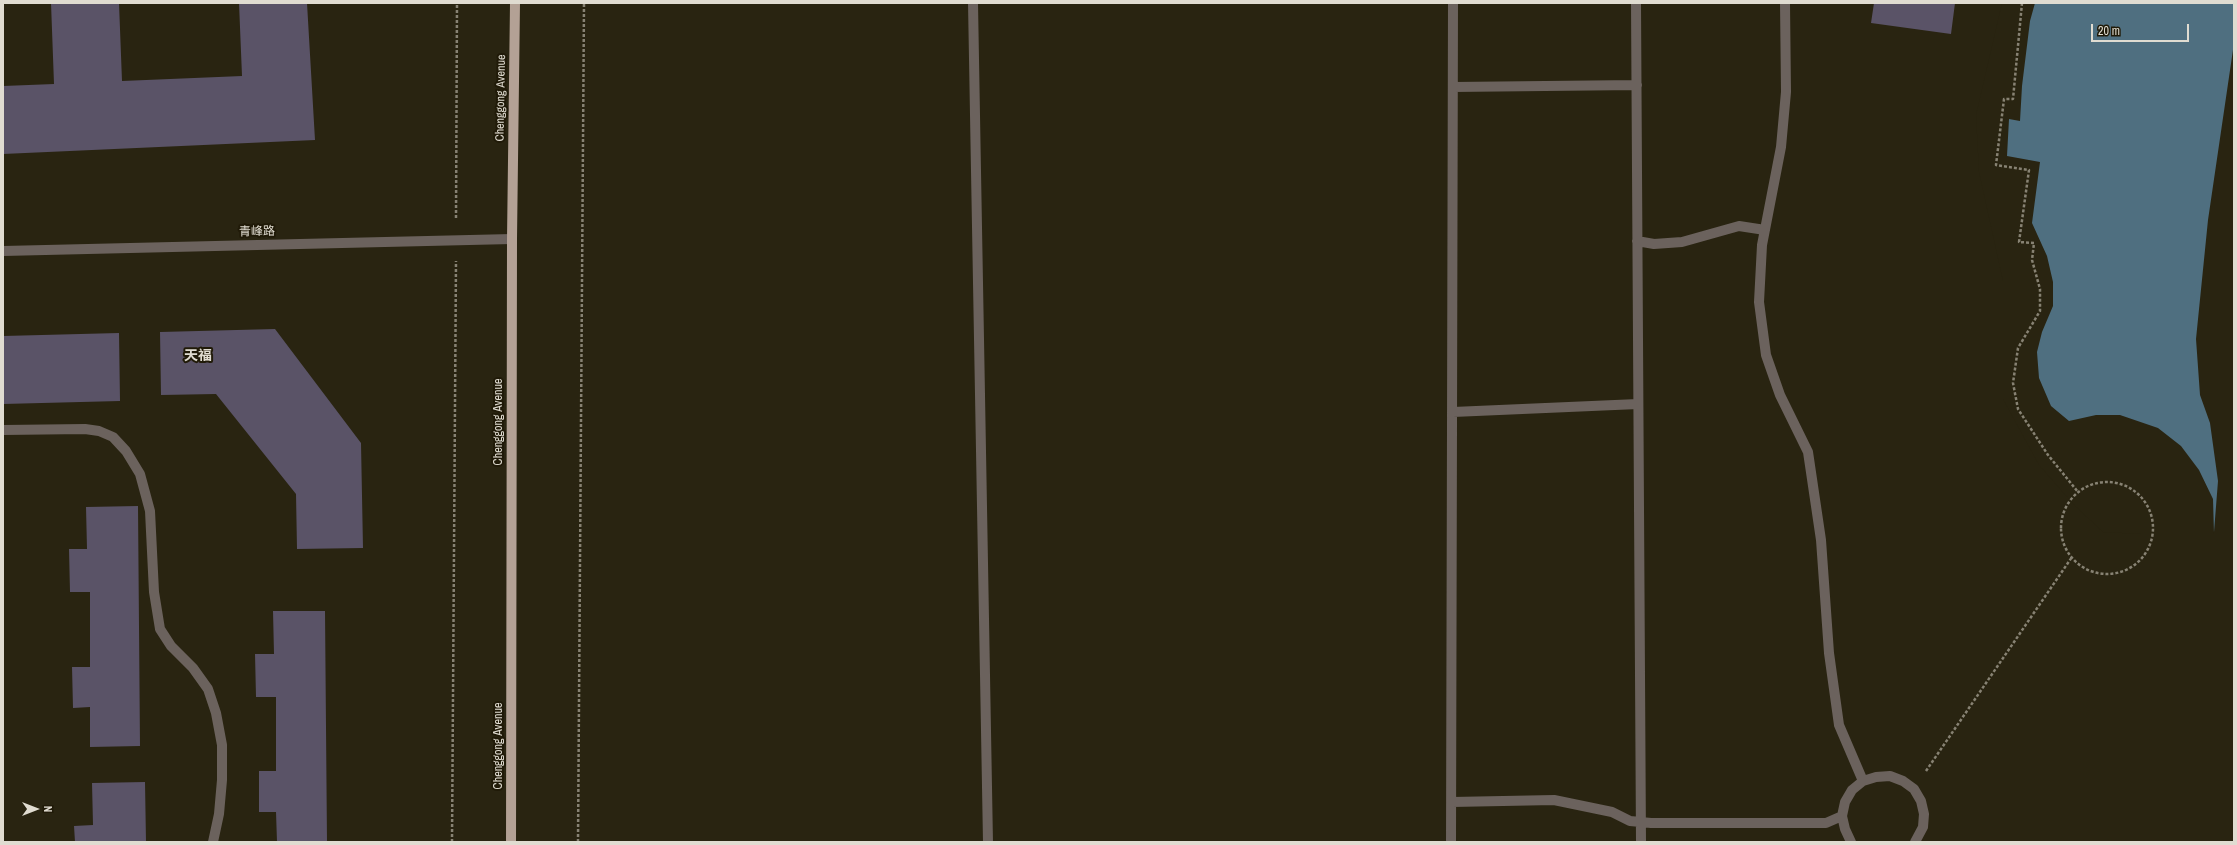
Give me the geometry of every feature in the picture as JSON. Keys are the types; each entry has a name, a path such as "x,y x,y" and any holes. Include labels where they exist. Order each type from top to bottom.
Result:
{"main road":[{"name":"Chenggong Avenue","path":"511,842 512,239 515,3"}],"street":[{"path":"973,3 988,842"},
{"path":"1452,842 1453,3"},
{"path":"1636,3 1641,842"},
{"path":"1785,3 1786,92 1781,147 1762,245 1759,302 1766,355 1780,395 1808,452 1821,540 1829,653 1839,725 1863,781"},
{"path":"1453,87 1637,85"},
{"path":"1637,241 1654,244 1682,242 1739,226 1765,230"},
{"name":"青峰路","path":"3,251 512,239"},
{"path":"1453,412 1638,404"},
{"path":"3,430 85,429 99,431 113,437 126,451 140,474 150,511 154,592 160,629 171,646 197,673 208,689 216,713 222,745 222,780 219,814 213,842"},
{"path":"1851,842 1844,830 1842,816 1845,802 1852,790 1863,781 1876,777 1890,776 1903,781 1914,789 1921,801 1924,814 1923,827 1915,842"},
{"path":"1452,802 1554,800 1612,812 1630,821 1640,822 1826,823 1842,816"}],"path":[{"path":"452,842 457,3"},
{"path":"578,842 584,3"},
{"path":"2022,3 2013,99 2004,99 1996,165 2028,170 2019,242 2034,243 2032,260 2040,289 2040,311 2018,348 2013,383 2018,409 2048,455 2078,492"},
{"path":"2105,482 2119,483 2132,489 2144,500 2151,514 2154,529 2150,545 2142,558 2130,568 2115,573 2099,573 2084,568 2072,558 2065,545 2062,531 2063,516 2069,503 2078,492 2091,485 2105,482"},
{"path":"1914,789 2072,558"}],"water":[{"path":"2004,3 2234,3 2234,43 2208,220 2196,339 2200,395 2210,423 2218,481 2214,532 2005,398"}],"pier":[{"path":"2002,3 2035,3 2030,21 2022,86 2020,121 2009,119 2007,156 2040,162 2032,223 2047,256 2053,282 2053,306 2042,332 2037,352 2039,378 2051,406 2069,421 2096,415 2120,415 2158,428 2181,446 2199,470 2213,499 2214,534 2141,534 2103,532 2075,506 2039,465 2003,399 2003,281 1979,172 1976,115"}],"building":[{"path":"51,3 119,3 122,81 242,76 239,3 307,3 315,140 3,154 3,86 54,84"},
{"path":"1874,3 1955,3 1951,34 1871,23"},
{"path":"275,329 361,443 363,548 297,549 296,494 216,394 161,395 160,332"},
{"path":"119,333 120,401 3,404 3,336"},
{"path":"138,506 140,746 90,747 90,707 73,708 72,667 90,667 90,592 70,592 69,549 87,549 86,507"},
{"path":"273,611 325,611 327,842 277,842 276,812 259,812 259,771 276,771 276,697 256,697 255,654 274,654"},
{"path":"145,782 146,842 75,842 74,826 93,825 92,783"}],"district":[{"name":"天福","path":"198,356"}]}
